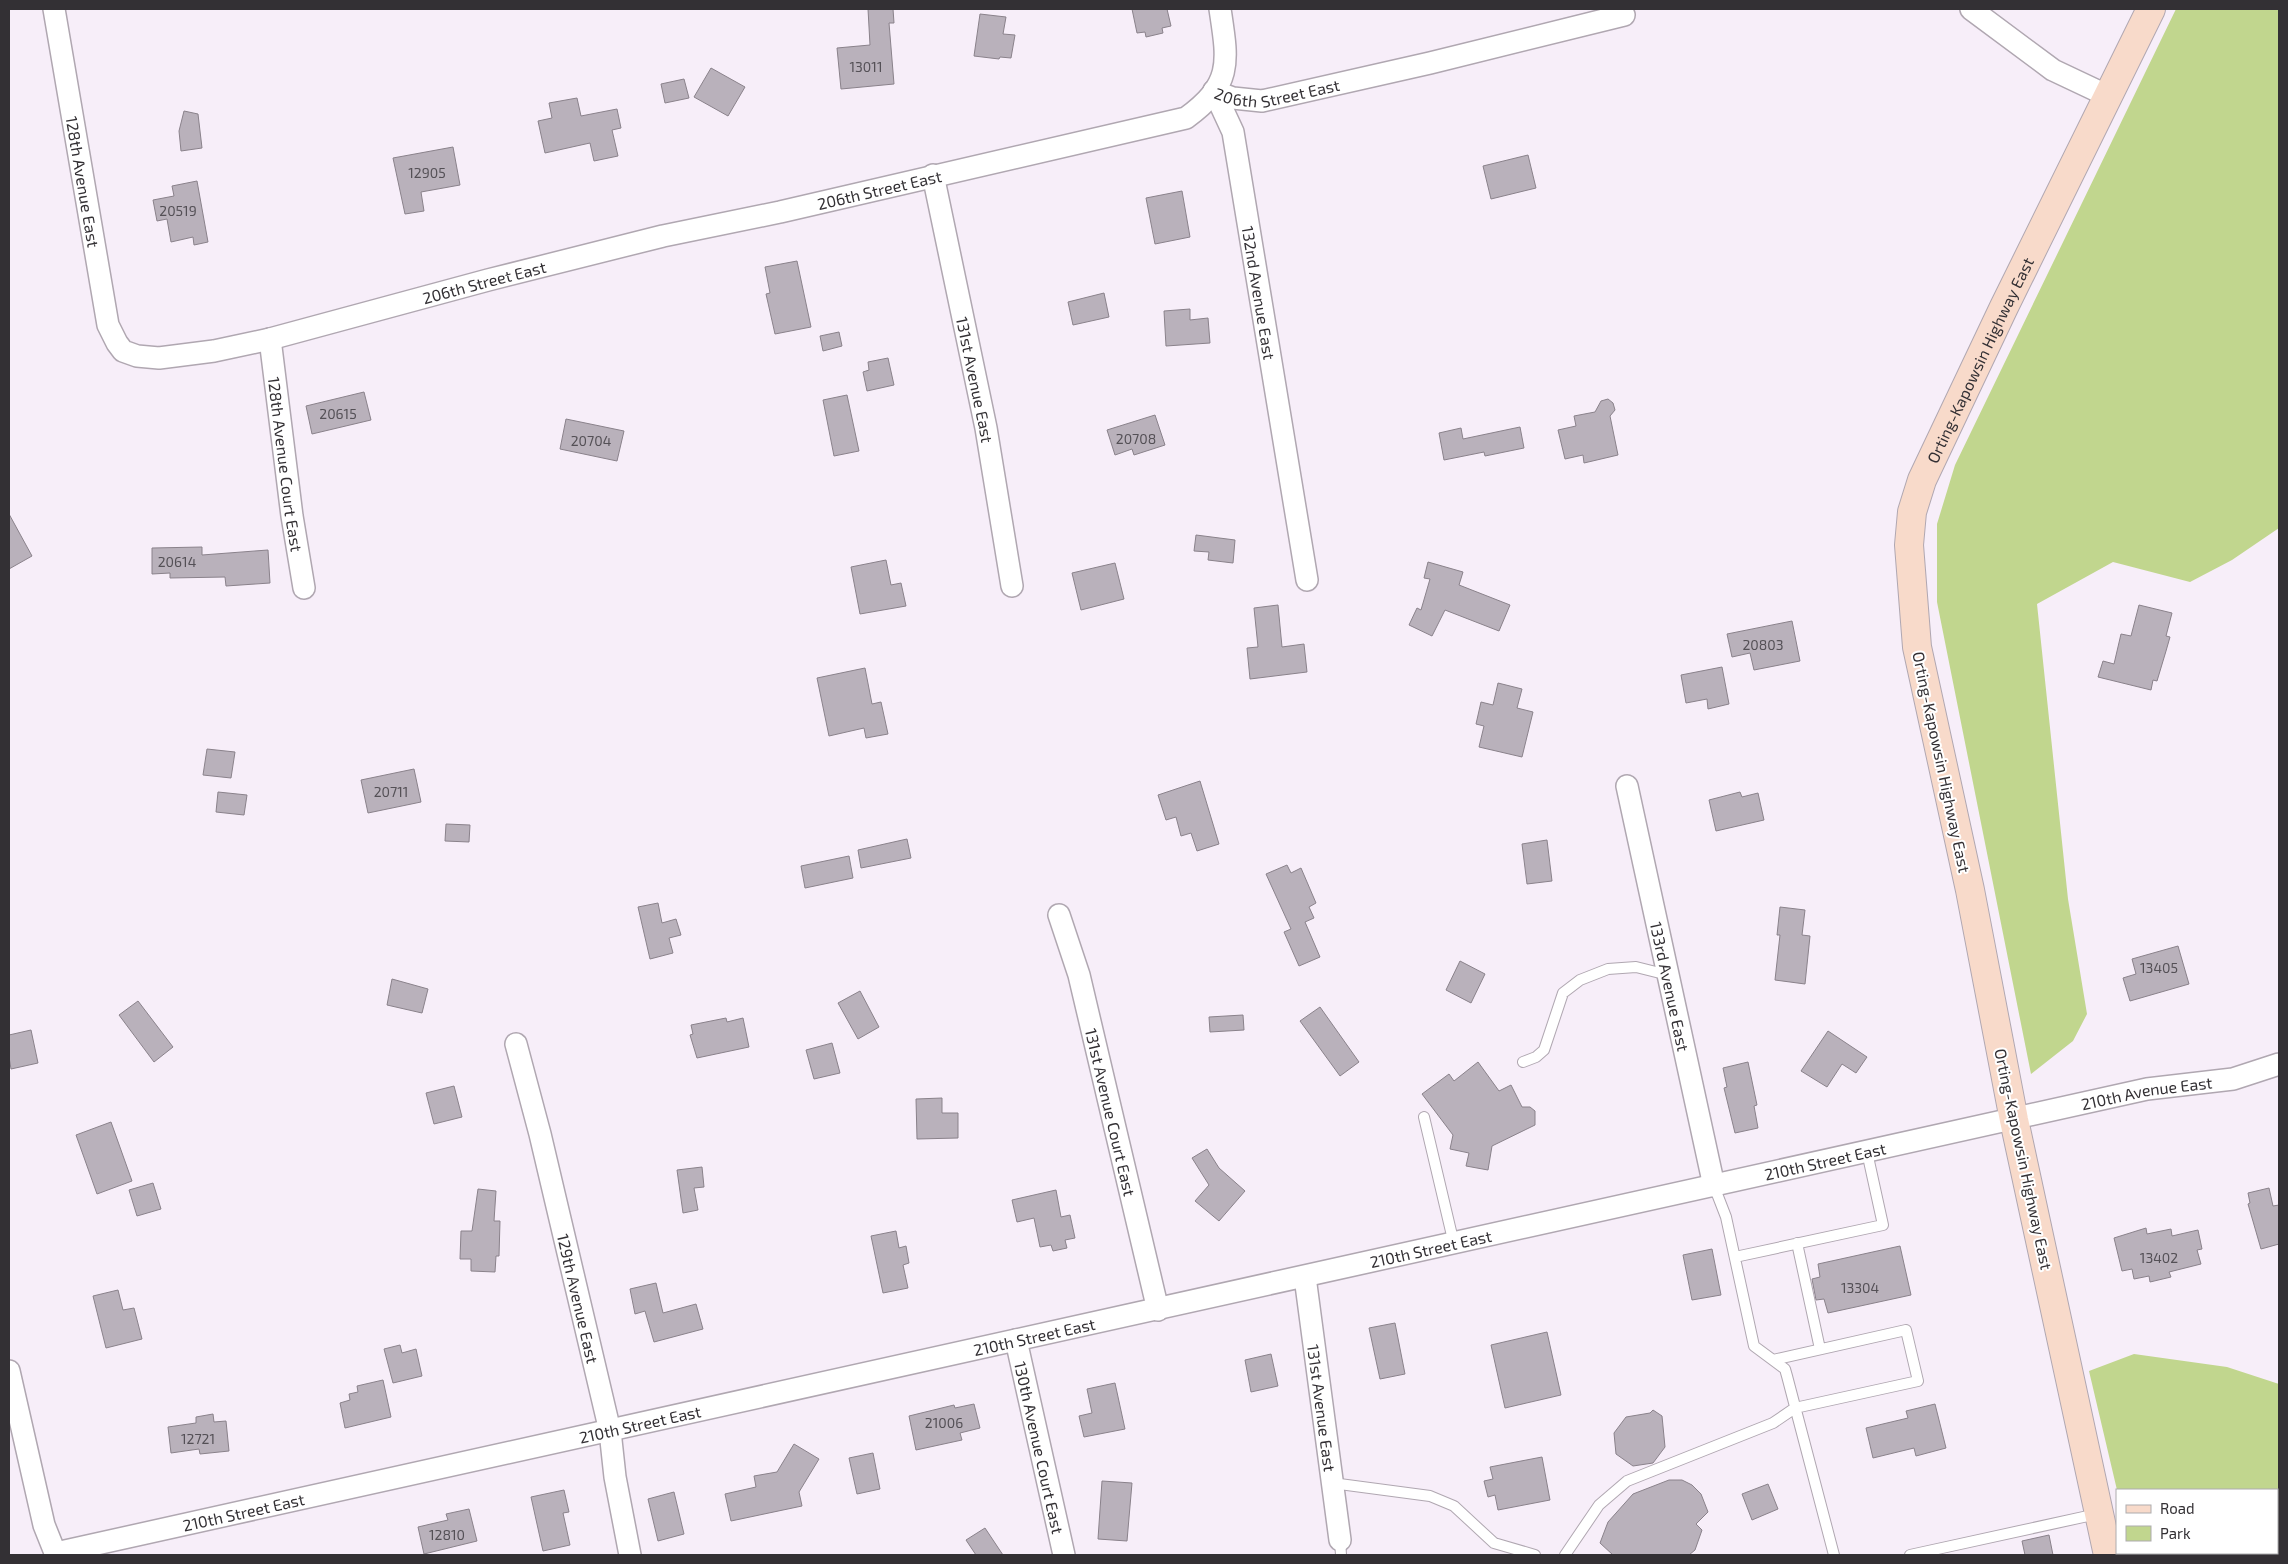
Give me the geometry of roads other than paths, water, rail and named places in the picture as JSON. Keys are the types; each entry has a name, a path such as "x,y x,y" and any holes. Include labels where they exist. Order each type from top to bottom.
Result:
{"main road":[{"name":"Orting-Kapowsin Highway East","path":"2108,1555 2014,1120 1970,890 1917,647 1909,545 1912,512 1922,480 2004,307 2151,9"}],"street":[{"name":"128th Avenue East","path":"54,9 108,325 123,351"},
{"path":"1214,91 1220,85 1227,62 1220,9"},
{"path":"1971,9 2053,70 2108,96"},
{"name":"206th Street East","path":"123,351 137,356 159,358 270,340 488,280 663,236 780,212 933,175 1149,128 1186,118 1211,97 1214,91 1233,98 1262,101 1430,64 1624,15"},
{"name":"132nd Avenue East","path":"1214,91 1233,132 1307,580"},
{"name":"131st Avenue East","path":"933,175 986,428 1012,586"},
{"name":"128th Avenue Court East","path":"270,340 292,516 304,588"},
{"name":"133rd Avenue East","path":"1627,786 1714,1186"},
{"name":"131st Avenue Court East","path":"1059,915 1079,976 1158,1310"},
{"name":"129th Avenue East","path":"516,1044 540,1134 610,1432 615,1478 630,1555"},
{"name":"210th Avenue East","path":"2014,1120 2147,1089 2233,1080 2279,1064"},
{"name":"210th Street East","path":"56,1554 2014,1120"},
{"name":"131st Avenue East","path":"1305,1278 1340,1548"},
{"name":"130th Avenue Court East","path":"1016,1340 1064,1555"},
{"path":"9,1371 44,1525 56,1554"}],"lane":[{"path":"1523,1062 1536,1057 1544,1050 1563,993 1580,980 1608,969 1636,967 1668,975"},
{"path":"1424,1117 1454,1244"},
{"path":"1735,1257 1883,1225 1867,1152"},
{"path":"1714,1186 1726,1217 1754,1346 1785,1369 1834,1555"},
{"path":"1797,1243 1820,1349"},
{"path":"1565,1555 1599,1504 1627,1481 1773,1423 1795,1408 1918,1381 1906,1330 1773,1360"},
{"path":"1332,1483 1430,1496 1454,1506 1494,1543 1536,1555"},
{"path":"1910,1555 2099,1514"}]}
